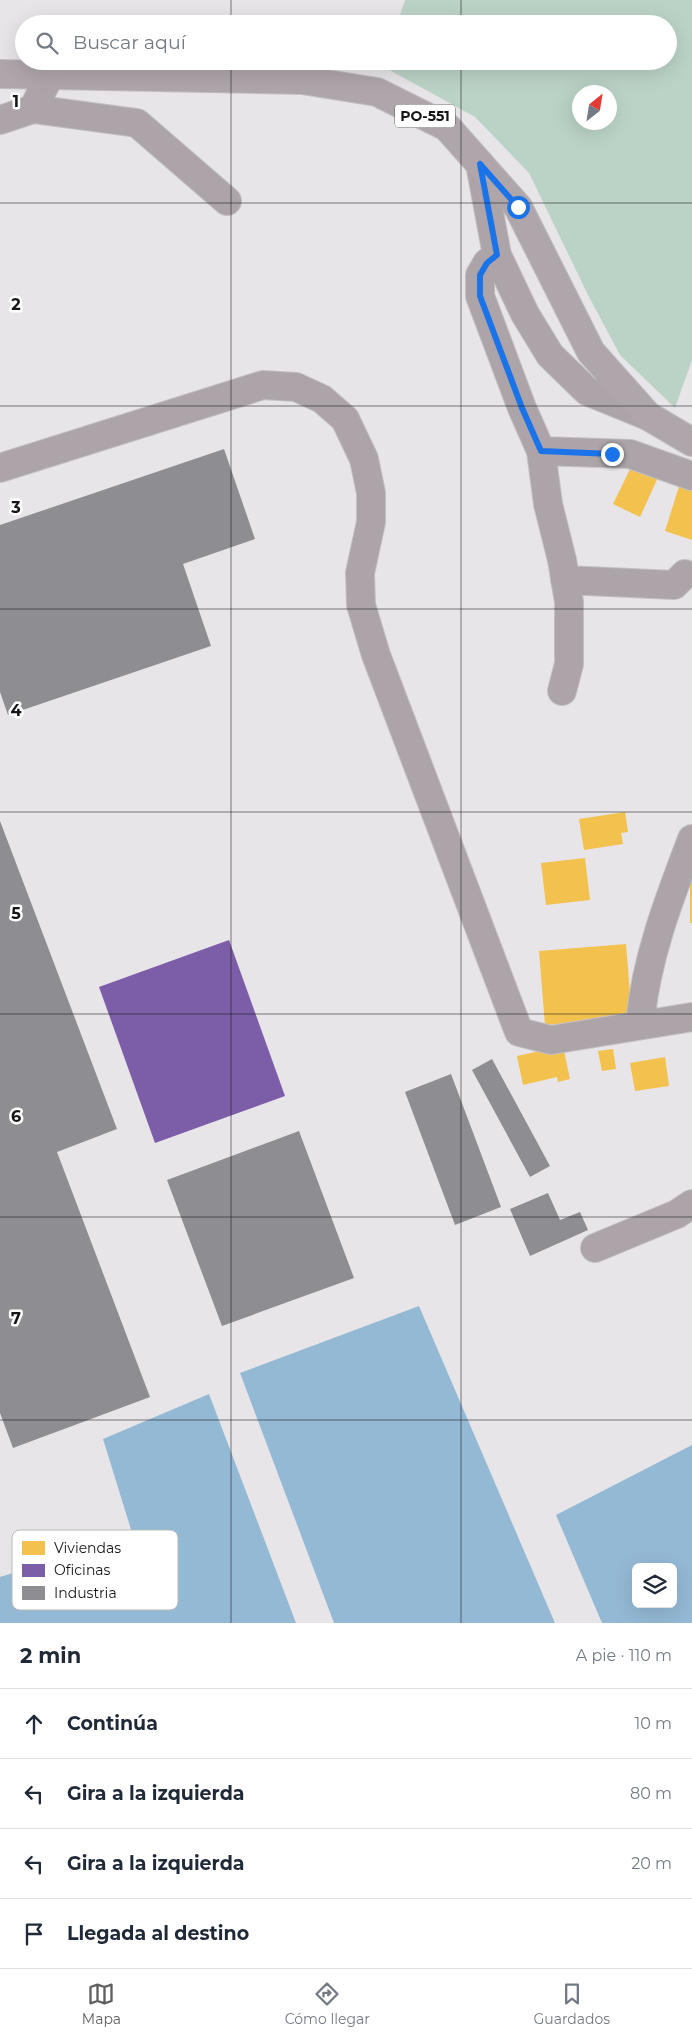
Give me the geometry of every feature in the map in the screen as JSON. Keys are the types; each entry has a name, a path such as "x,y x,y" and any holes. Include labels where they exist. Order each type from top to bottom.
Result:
{"main road":[{"name":"PO-551","path":"0,74 302,80 378,92 447,127 518,207 591,352 648,416 692,442"}],"street":[{"path":"33,109 50,75"},
{"path":"0,120 33,109 137,123 228,201"},
{"path":"480,164 497,255 525,314 550,355 587,391 648,416"},
{"path":"497,255 487,263 480,275 480,296 522,408 541,451 548,504 569,602 569,664 562,691"},
{"path":"0,468 263,385 296,387 322,399 346,419 364,459 372,493 371,522 360,573 361,604 376,655 518,1032 551,1040 692,1017"},
{"path":"541,451 630,454 692,476"},
{"path":"565,580 674,585 685,574"},
{"path":"640,1025 642,994 668,902 692,839"},
{"path":"595,1248 677,1214 692,1204"}],"green space":[{"path":"405,0 692,0 692,360 675,408 620,355 588,295 529,173 475,117 389,70 677,70 677,15 400,15"}],"water":[{"path":"419,1306 555,1623 334,1623 240,1373"},
{"path":"209,1394 296,1623 0,1623 0,1577 12,1573 12,1610 178,1610 178,1530 131,1530 103,1439"},
{"path":"692,1445 692,1623 602,1623 556,1515"}],"building: Viviendas":[{"path":"635,459 661,471 640,517 613,504"},
{"path":"681,480 692,483 692,540 665,531"},
{"path":"625,812 628,832 621,833 623,844 584,850 579,819"},
{"path":"585,858 590,900 546,905 541,863"},
{"path":"690,882 692,882 692,923 690,923"},
{"path":"626,944 632,1018 545,1025 539,951"},
{"path":"563,1046 570,1079 558,1082 557,1077 523,1085 517,1056"},
{"path":"613,1049 616,1069 602,1071 598,1051"},
{"path":"665,1057 669,1086 635,1091 630,1063"}],"building: Oficinas":[{"path":"229,940 285,1096 155,1143 99,987"}],"building: Industria":[{"path":"224,449 255,539 183,564 211,646 8,715 0,692 0,525"},
{"path":"0,821 117,1129 57,1152 150,1397 13,1448 0,1413"},
{"path":"492,1059 550,1166 530,1177 472,1070"},
{"path":"451,1074 501,1207 455,1225 405,1092"},
{"path":"299,1131 354,1278 222,1326 167,1180"},
{"path":"548,1193 560,1220 580,1212 588,1230 530,1256 510,1209"}],"route":[{"path":"518,207 480,164 497,255 487,263 480,275 480,296 504,362 541,451 612,454"}]}
